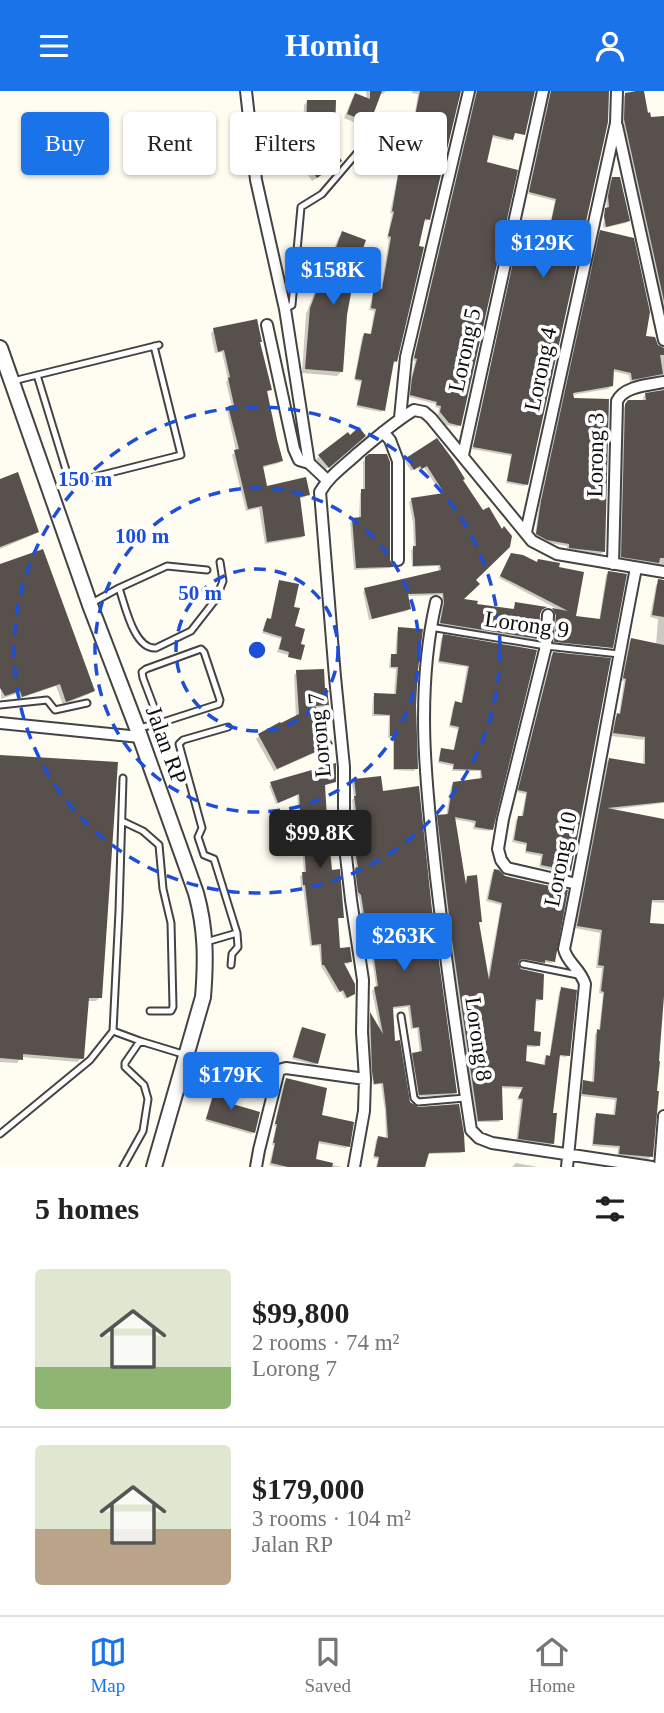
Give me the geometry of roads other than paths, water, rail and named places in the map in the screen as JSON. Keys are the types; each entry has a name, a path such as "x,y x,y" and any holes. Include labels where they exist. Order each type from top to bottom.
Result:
{"street":[{"path":"246,91 256,180 285,309 309,463"},
{"path":"400,418 408,345 469,91"},
{"name":"Lorong 5","path":"463,455 543,91"},
{"name":"Lorong 4","path":"526,532 617,123 617,91"},
{"path":"617,123 664,340"},
{"path":"267,325 294,449 299,460 309,463 327,480 414,409 431,418 533,541 557,554 664,572"},
{"name":"Jalan RP","path":"0,348 202,916 205,942 203,997 155,1167"},
{"name":"Lorong 3","path":"613,564 617,401 625,391 664,382"},
{"path":"383,432 390,440 398,461 398,559"},
{"name":"Lorong 7","path":"327,480 320,492 320,507 344,767 346,856 363,980 364,1111 354,1167"},
{"name":"Lorong 10","path":"582,976 565,957 564,949 636,568"},
{"name":"Lorong 8","path":"436,602 430,627 423,710 425,782 444,946 471,1130 479,1138 492,1143 652,1167"},
{"path":"548,615 545,646 503,818 498,849 507,868 577,884"},
{"path":"0,723 139,733"},
{"path":"567,1167 585,984 582,976"},
{"path":"257,1167 279,1070 286,1067 365,1079"},
{"path":"660,1167 664,1117"}],"lane":[{"path":"285,309 292,305 301,207 322,194 354,157"},
{"path":"11,381 157,345 181,455 70,483 37,375"},
{"path":"119,588 136,635 144,646 156,649 191,631 216,599 223,581 220,562"},
{"path":"90,605 167,566 207,570"},
{"name":"Lorong 9","path":"430,627 545,646 619,654"},
{"path":"139,733 160,723 219,704 220,700 201,649 142,672 160,723"},
{"path":"0,705 47,700 55,710 87,703"},
{"path":"228,727 183,740 179,744 202,828 198,837 204,855 214,859 237,933 238,947 232,954 231,965"},
{"path":"0,1134 90,1060 113,1031 124,778"},
{"path":"122,821 143,831 159,845 163,889 171,922 173,1007 168,1012 150,1011"},
{"path":"205,942 237,933"},
{"path":"523,964 582,976"},
{"path":"401,1016 415,1101 466,1098"},
{"path":"113,1031 187,1055"},
{"path":"123,1167 143,1131 148,1099 144,1086 125,1067 140,1041"}]}
